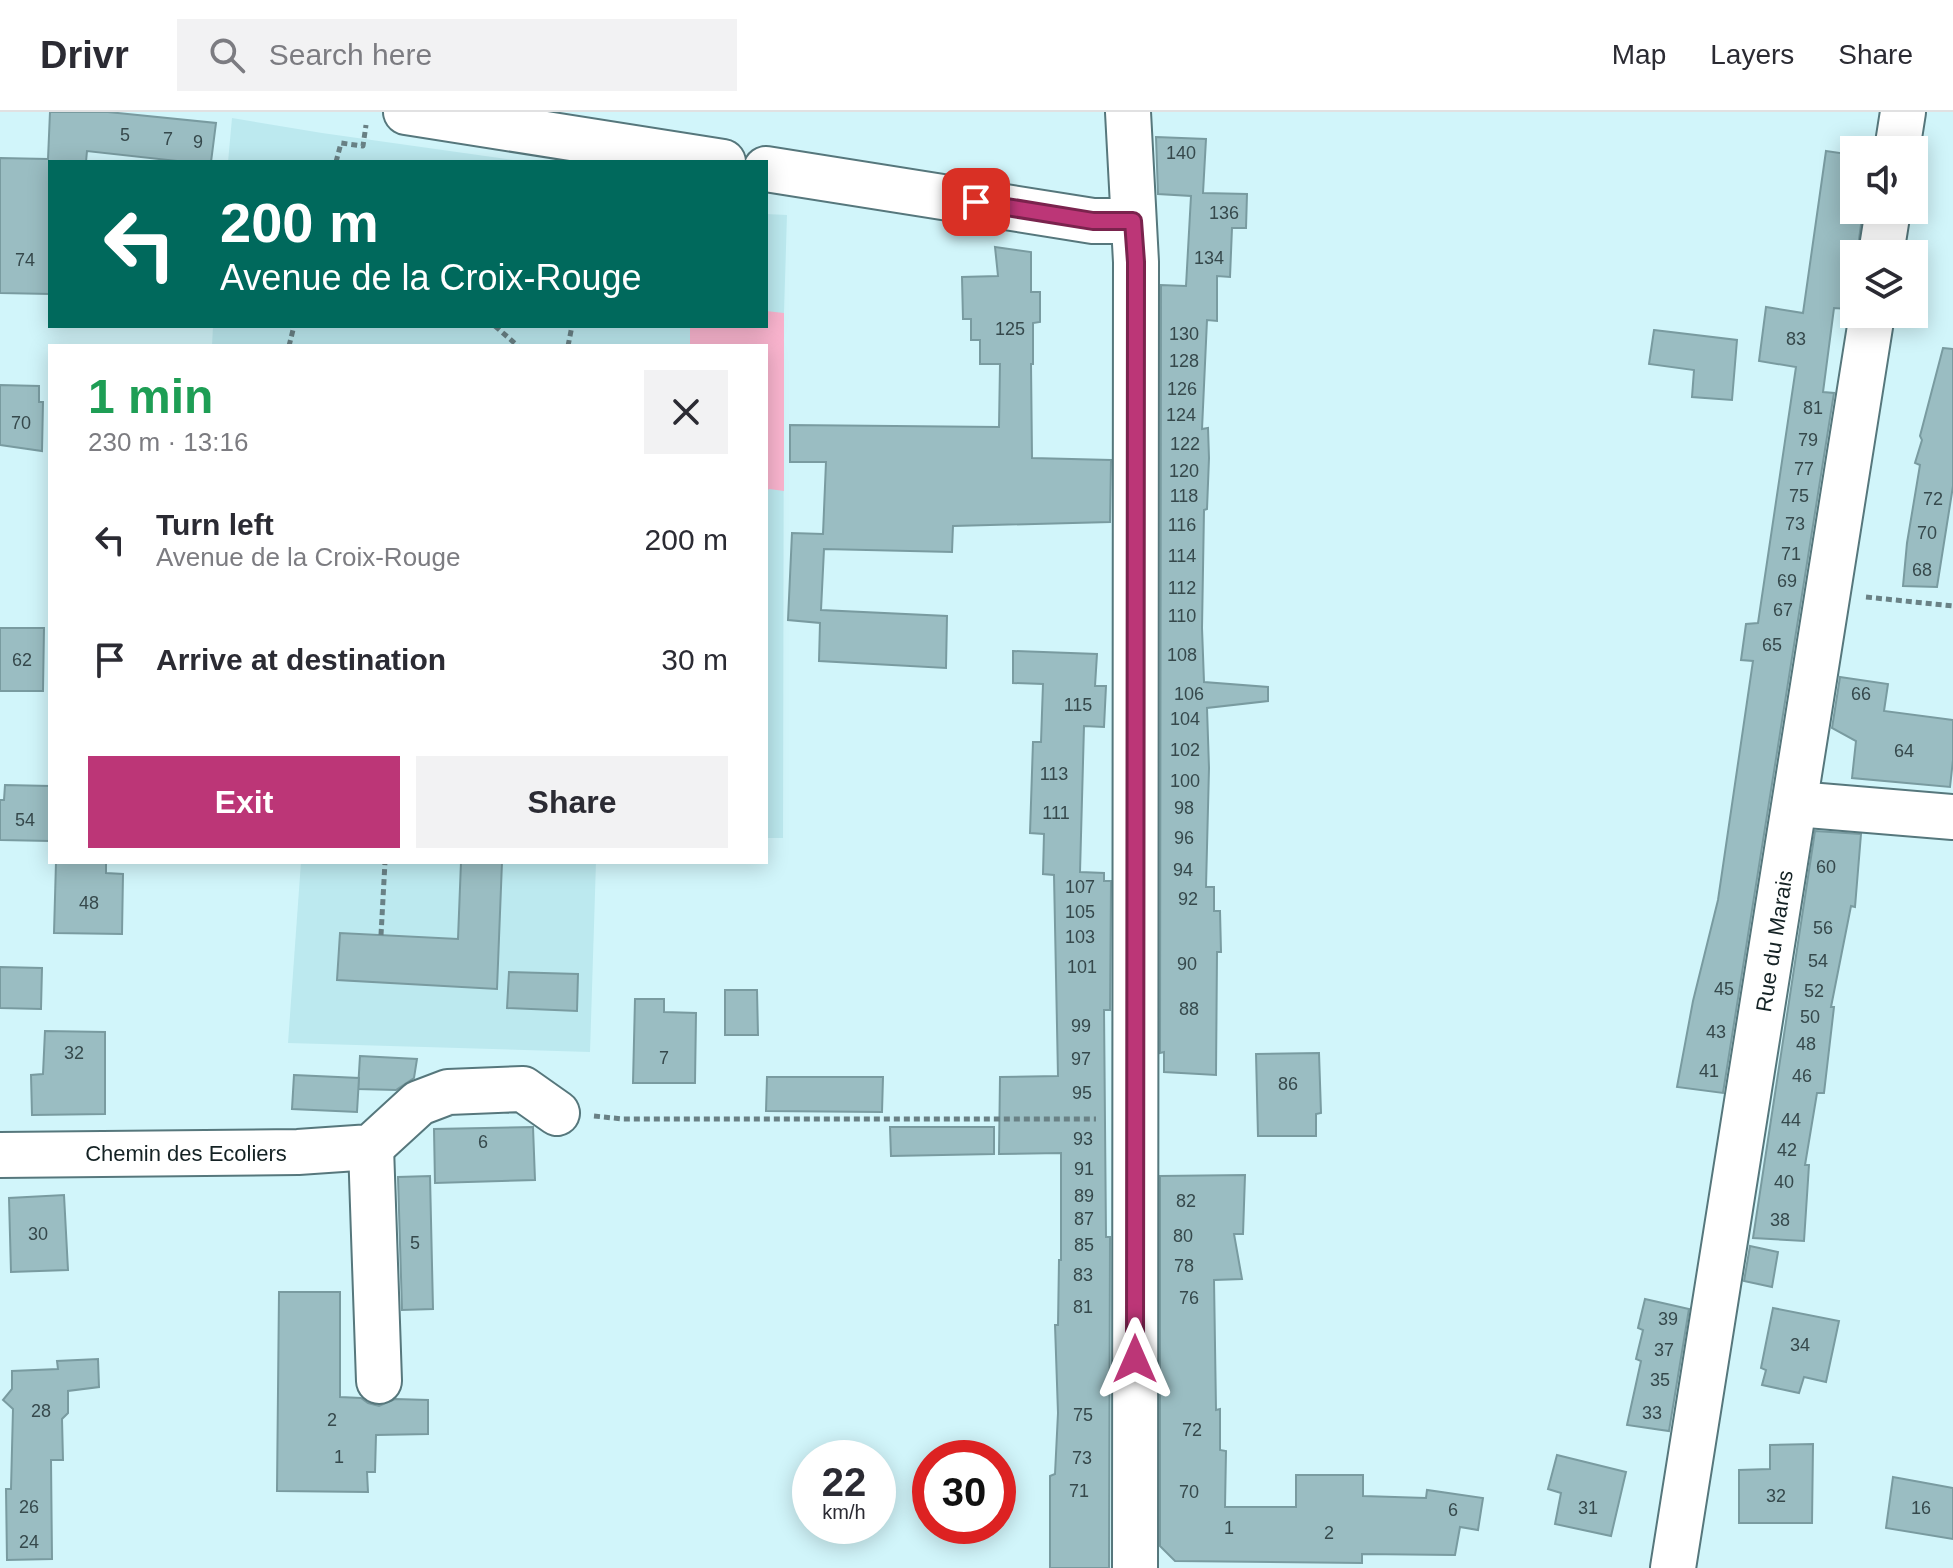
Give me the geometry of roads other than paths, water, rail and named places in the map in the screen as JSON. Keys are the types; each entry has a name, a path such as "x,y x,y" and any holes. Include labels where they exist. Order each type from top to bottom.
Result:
{"street":[{"path":"406,112 710,160"},
{"path":"1128,112 1136,262 1135,1568"},
{"path":"1899,136 1903,112"},
{"path":"768,169 1093,221 1133,221"},
{"name":"Rue du Marais","path":"1673,1568 1870,328"},
{"path":"1796,804 1953,817"},
{"path":"379,1381 371,1147 419,1103 448,1092 523,1089 557,1113"},
{"name":"Chemin des Ecoliers","path":"0,1155 298,1152 371,1147"}]}
